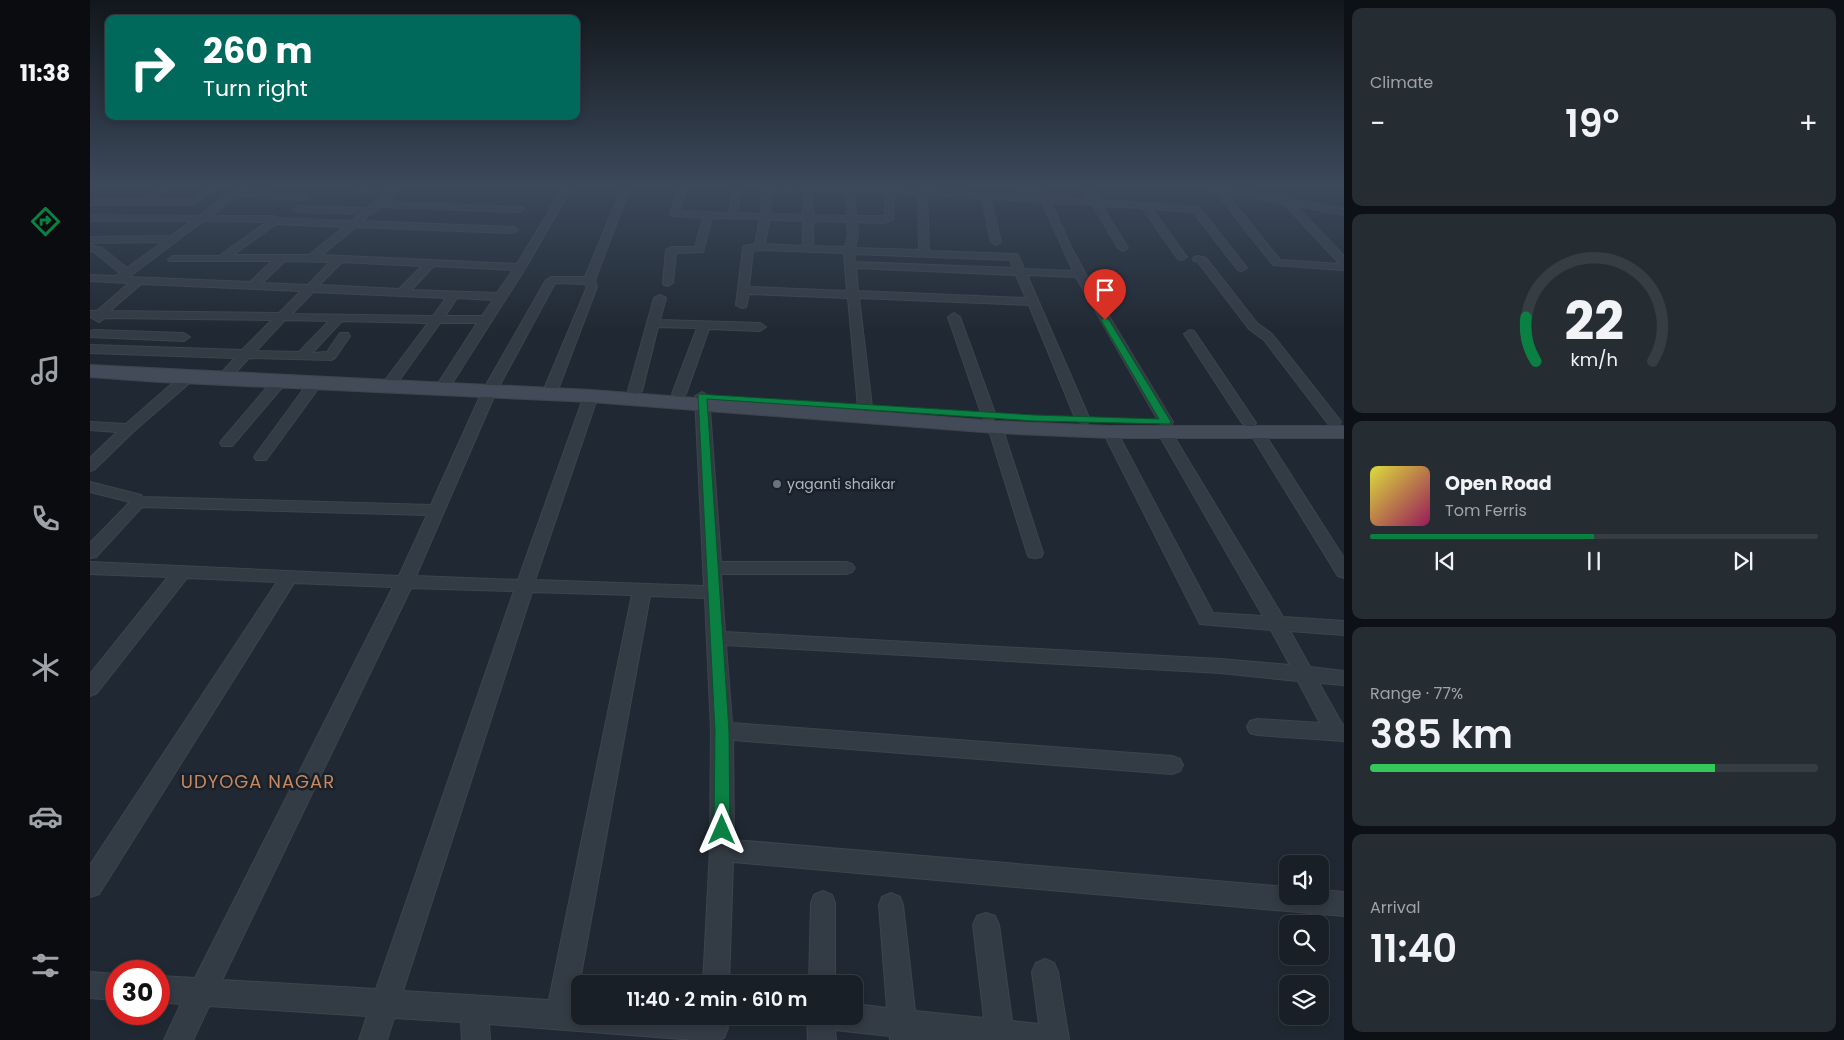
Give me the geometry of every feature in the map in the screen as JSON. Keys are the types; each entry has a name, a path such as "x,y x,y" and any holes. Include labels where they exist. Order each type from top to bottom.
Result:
{"main road":[{"path":"90,364 446,382 491,388 552,387 635,391 679,394 701,400 992,421 1083,420 1165,427 1341,429"},
{"path":"90,371 280,381 491,388 591,396 865,408 1110,432 1165,427"}],"street":[{"path":"122,276 181,234"},
{"path":"221,259 257,234"},
{"path":"312,258 341,234"},
{"path":"446,382 484,320 543,234"},
{"path":"552,387 592,287 589,280 608,234"},
{"path":"668,283 671,250 699,250 703,234"},
{"path":"760,247 762,234"},
{"path":"808,234 808,248"},
{"path":"853,234 849,250 850,265 865,408"},
{"path":"924,253 925,234"},
{"path":"994,234 996,242"},
{"path":"1059,234 1165,427 1340,733"},
{"path":"1114,234 1123,248"},
{"path":"1165,234 1182,257"},
{"path":"1215,234 1242,268"},
{"path":"1254,234 1277,263 1344,267"},
{"path":"1317,234 1344,262"},
{"path":"90,240 173,239"},
{"path":"742,305 748,248 808,248 1014,257 1083,420"},
{"path":"96,251 158,249"},
{"path":"90,260 96,251"},
{"path":"96,251 122,276"},
{"path":"173,259 312,258 521,267"},
{"path":"252,286 281,259"},
{"path":"228,372 339,259"},
{"path":"1198,259 1202,260 1253,326 1268,336 1341,429"},
{"path":"401,293 430,264"},
{"path":"850,265 1080,274"},
{"path":"90,278 122,276 139,280 500,297"},
{"path":"139,280 95,314 94,334 90,349 326,357 331,355 344,336"},
{"path":"178,1040 405,582 491,388 551,280 589,280"},
{"path":"744,290 1032,302"},
{"path":"393,379 454,296"},
{"path":"635,391 660,298"},
{"path":"95,314 484,320"},
{"path":"954,317 992,421 1035,553"},
{"path":"302,356 339,318"},
{"path":"653,323 760,327"},
{"path":"679,394 704,325"},
{"path":"94,334 184,337"},
{"path":"1190,334 1253,428 1344,572"},
{"path":"90,466 129,428 188,377"},
{"path":"227,443 280,381"},
{"path":"261,457 316,382"},
{"path":"373,1040 525,586 591,396"},
{"path":"701,400 722,731 722,850 716,975"},
{"path":"90,426 129,428"},
{"path":"1110,432 1207,618 1344,628"},
{"path":"90,487 135,498 138,502 438,510"},
{"path":"90,553 138,502"},
{"path":"90,568 405,582 714,592"},
{"path":"713,568 846,568"},
{"path":"90,688 182,572"},
{"path":"90,886 289,576"},
{"path":"581,975 642,589"},
{"path":"717,638 1220,666 1306,676 1344,678"},
{"path":"1257,728 1340,733"},
{"path":"722,731 1172,765"},
{"path":"722,850 1344,904"},
{"path":"822,975 823,903"},
{"path":"891,905 903,1032"},
{"path":"986,925 1000,1037"},
{"path":"863,1022 903,1032 1055,1040 1045,972"},
{"path":"90,985 105,986"},
{"path":"170,990 571,1016"},
{"path":"474,1009 476,1040"},
{"path":"679,1025 714,1028"},
{"path":"821,1025 822,1040"}],"place":[{"name":"yaganti shaikar","path":"777,484"}],"district":[{"name":"UDYOGA NAGAR","path":"258,781"}],"route":[{"path":"722,830 722,731 702,396 1034,418 1166,422 1105,320"}]}
